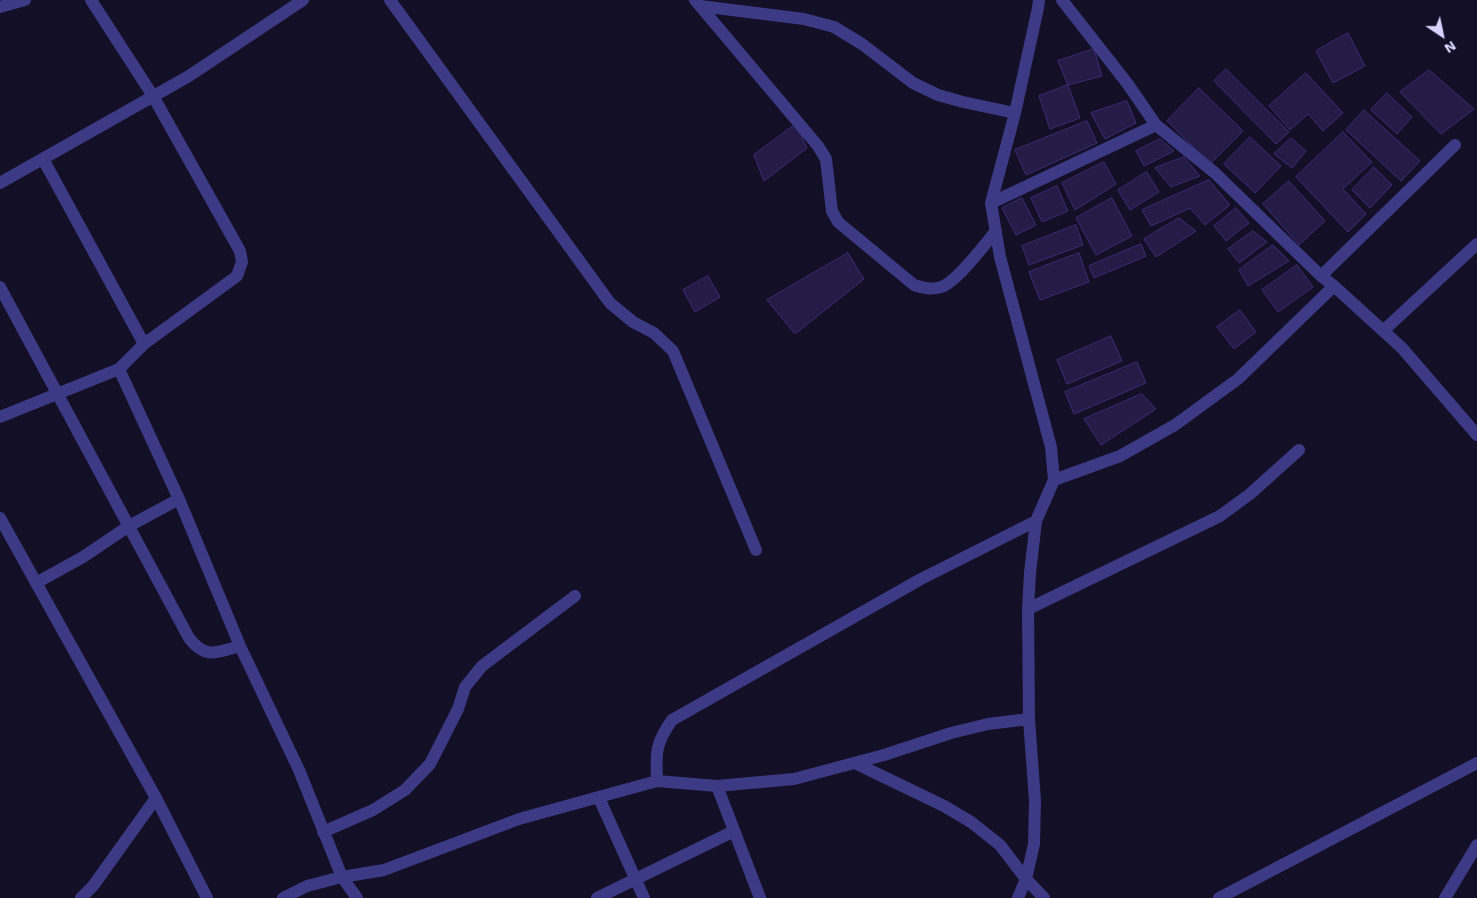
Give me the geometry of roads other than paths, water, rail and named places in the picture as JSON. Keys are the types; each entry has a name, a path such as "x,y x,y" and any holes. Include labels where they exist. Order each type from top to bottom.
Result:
{"street":[{"path":"0,7 24,0"},
{"path":"0,418 119,369 144,344 237,276 242,262 240,251 153,96 91,0"},
{"path":"0,184 188,76 303,0"},
{"path":"390,0 610,303 633,322 654,332 673,352 756,550"},
{"path":"1018,898 1026,879 1034,844 1035,800 1029,719 1028,609 1036,521 1054,480 1051,447 1000,257 991,203 1015,113 1038,8 1038,0"},
{"path":"1062,0 1127,83 1156,125 1215,173 1321,276 1402,348 1477,435"},
{"path":"697,3 804,18 834,27 862,44 913,83 938,95 1015,113"},
{"path":"697,3 818,146 826,159 831,205 838,222 914,285 928,289 943,287 959,274 996,231"},
{"path":"991,203 1156,125"},
{"path":"1321,276 1455,144"},
{"path":"43,159 144,344"},
{"path":"1383,331 1474,251"},
{"path":"1054,480 1120,456 1175,425 1238,378 1334,286"},
{"path":"0,287 189,638 196,648 210,654 240,646"},
{"path":"119,369 179,499 240,646 299,770 342,876 358,898"},
{"path":"1028,609 1220,516 1250,494 1299,450"},
{"path":"36,583 82,557 129,526 179,499"},
{"path":"0,518 156,798 206,898"},
{"path":"657,781 656,752 661,736 672,720 921,579 1036,521"},
{"path":"323,832 373,810 405,790 430,764 458,709 465,687 482,666 575,596"},
{"path":"283,898 307,886 342,876 384,870 519,819 657,781 717,786 794,779 855,763 950,733 988,724 1029,719"},
{"path":"855,763 944,806 971,822 1000,845 1026,879 1044,898"},
{"path":"1219,898 1477,763"},
{"path":"717,786 760,898"},
{"path":"81,898 93,886 156,798"},
{"path":"599,798 644,898"},
{"path":"597,898 734,831"},
{"path":"1445,898 1477,845"}]}
